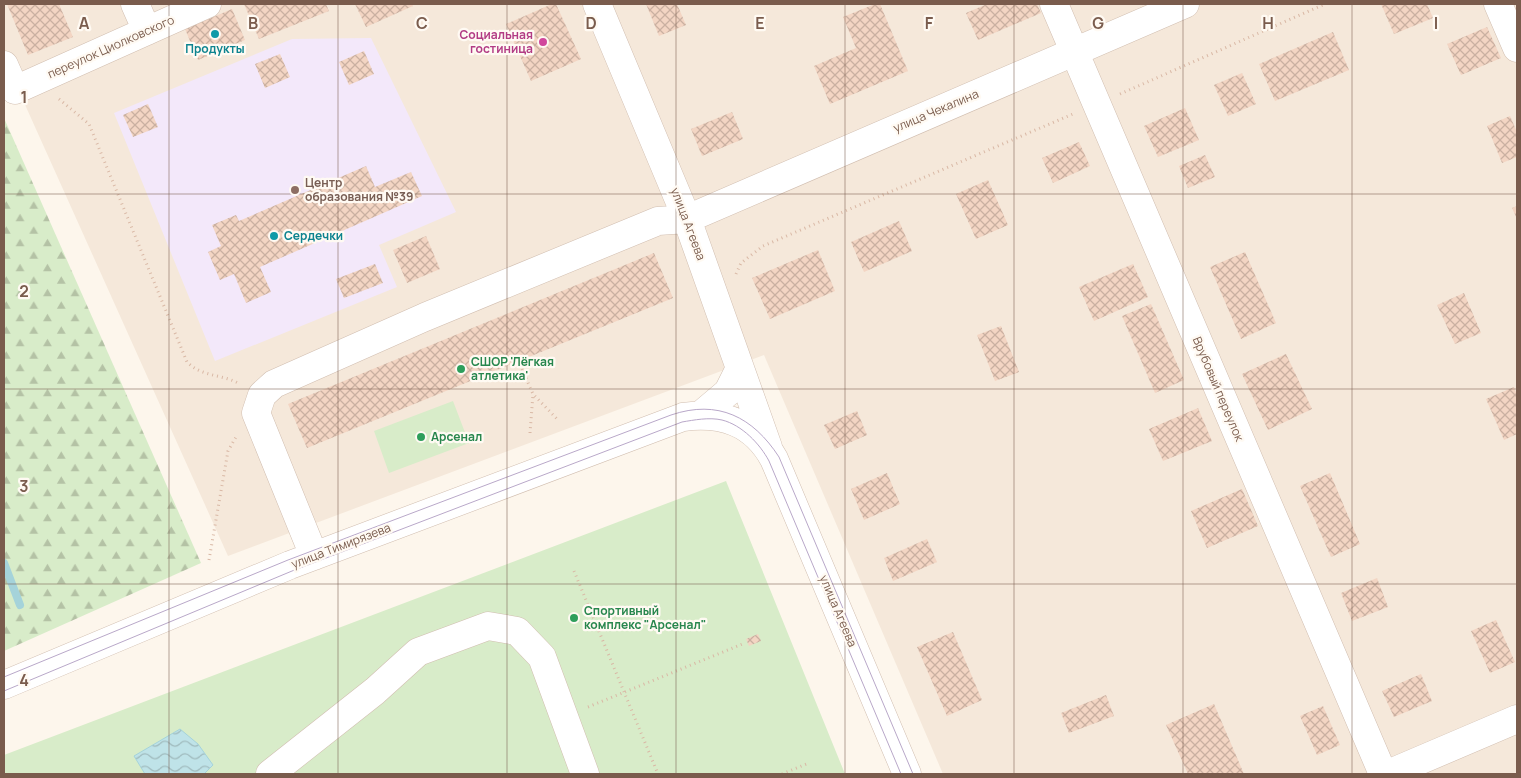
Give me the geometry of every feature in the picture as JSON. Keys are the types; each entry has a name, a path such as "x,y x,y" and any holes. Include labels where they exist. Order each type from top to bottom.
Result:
{"street":[{"path":"135,4 147,31"},
{"name":"переулок Циолковского","path":"24,86 207,4"},
{"name":"улица Агеева","path":"597,4 688,219 768,448 907,774"},
{"name":"Врубовый переулок","path":"1054,4 1383,774"},
{"name":"улица Чекалина","path":"256,413 262,395 274,384 425,317 658,221 688,219 1185,4"},
{"path":"1498,4 1517,48"},
{"path":"4,64 24,86"},
{"path":"692,415 728,392 740,368"},
{"path":"256,413 314,556"},
{"name":"улица Агеева","path":"692,415 722,416 747,428 768,448"},
{"name":"улица Тимирязева","path":"4,685 314,556 692,415"},
{"path":"270,774 375,691 418,652 488,626 517,631 542,656 585,774"},
{"path":"1388,774 1517,719"}],"path":[{"path":"739,283 736,274 741,263 762,246 1325,4"},
{"path":"24,86 73,108 89,124 187,362 195,370 206,375 237,382 256,413 241,429 228,451 209,560"},
{"path":"522,369 533,394 559,421"},
{"path":"530,433 533,394"},
{"path":"574,572 658,774"},
{"path":"564,716 745,643"},
{"path":"782,774 809,763"}],"shaded area":[{"path":"4,4 1517,4 1517,774 943,774 764,355 228,556 4,58"},
{"name":"Центр образования №39","path":"371,38 456,212 379,245 397,287 215,361 114,113 292,39"}],"green space":[{"path":"4,118 201,563 4,651"},
{"name":"Арсенал","path":"453,401 469,443 389,473 374,431"},
{"name":"Спортивный комплекс \"Арсенал\"","path":"726,481 845,774 4,774 4,755"}],"water":[{"path":"180,729 198,744 213,765 204,774 145,774 134,756"}],"building":[{"path":"7,4 59,4 73,37 28,55"},
{"path":"244,4 326,4 329,11 259,39"},
{"path":"355,4 412,4 413,6 366,27"},
{"name":"Социальная гостиница","path":"556,4 581,59 531,81 506,24"},
{"path":"646,4 677,4 686,25 659,36"},
{"path":"875,4 880,4 908,71 830,104 814,66 856,48 843,17"},
{"path":"987,4 1037,4 1041,13 978,40 966,13"},
{"path":"1381,4 1427,4 1433,18 1394,34"},
{"name":"Продукты","path":"232,9 245,40 198,60 185,29"},
{"path":"1487,27 1501,58 1461,75 1447,44"},
{"path":"1333,32 1349,70 1275,101 1259,64"},
{"path":"364,51 374,74 349,85 339,62"},
{"path":"280,54 290,77 265,88 255,64"},
{"path":"1242,73 1256,104 1228,116 1214,85"},
{"path":"148,104 158,127 133,137 123,115"},
{"path":"1185,108 1199,140 1158,157 1144,126"},
{"path":"732,112 743,139 702,156 691,129"},
{"path":"1510,116 1517,132 1517,157 1502,163 1487,126"},
{"path":"1079,142 1090,166 1053,183 1042,158"},
{"path":"1205,155 1215,177 1188,188 1179,166"},
{"name":"Сердечки","path":"366,166 375,187 411,172 422,196 260,267 271,292 246,303 234,274 220,280 208,252 221,246 212,225 236,215 239,221"},
{"path":"988,180 1008,225 976,239 956,194"},
{"path":"1517,206 1517,219 1512,208"},
{"path":"899,221 912,251 864,272 851,242"},
{"path":"426,236 440,269 407,283 393,250"},
{"path":"818,250 835,291 770,319 752,278"},
{"path":"1245,252 1276,323 1241,339 1210,267"},
{"path":"654,253 673,298 307,448 288,404"},
{"path":"375,264 383,283 344,298 336,279"},
{"path":"1133,264 1148,297 1094,321 1079,287"},
{"path":"1464,293 1481,333 1455,344 1437,305"},
{"path":"1151,304 1184,380 1155,393 1122,316"},
{"path":"1001,326 1019,372 995,381 977,335"},
{"path":"1286,354 1312,409 1268,430 1242,374"},
{"path":"1514,387 1517,395 1517,434 1504,440 1486,399"},
{"path":"1198,408 1212,441 1163,461 1149,429"},
{"path":"857,411 867,435 835,449 824,425"},
{"path":"887,473 900,504 864,520 851,489"},
{"path":"1330,473 1360,544 1331,557 1300,486"},
{"path":"1242,489 1258,526 1207,548 1191,511"},
{"path":"927,539 937,562 893,581 884,558"},
{"path":"1377,578 1388,607 1352,621 1341,593"},
{"path":"1496,620 1515,662 1490,673 1471,631"},
{"path":"953,632 982,700 947,716 917,647"},
{"path":"758,634 761,641 749,646 746,639"},
{"path":"1421,674 1432,701 1394,717 1382,691"},
{"path":"1106,695 1114,716 1069,733 1061,713"},
{"path":"1214,704 1244,774 1188,774 1166,725"},
{"path":"1323,706 1340,745 1317,755 1300,716"}],"waterway":[{"path":"4,563 20,605"}],"tram line":[{"path":"4,677 288,560 671,415 704,409 733,415 746,422 758,431 779,457 913,774"},
{"path":"4,691 292,571 682,422 717,419 737,426 750,436 769,461 901,774"}],"place":[{"name":"Продукты","path":"215,34"},
{"name":"Социальная гостиница","path":"543,42"},
{"name":"Центр образования №39","path":"295,190"},
{"name":"Сердечки","path":"274,236"},
{"name":"СШОР 'Лёгкая атлетика'","path":"461,369"},
{"name":"Арсенал","path":"421,437"},
{"name":"Спортивный комплекс \"Арсенал\"","path":"574,618"}]}
